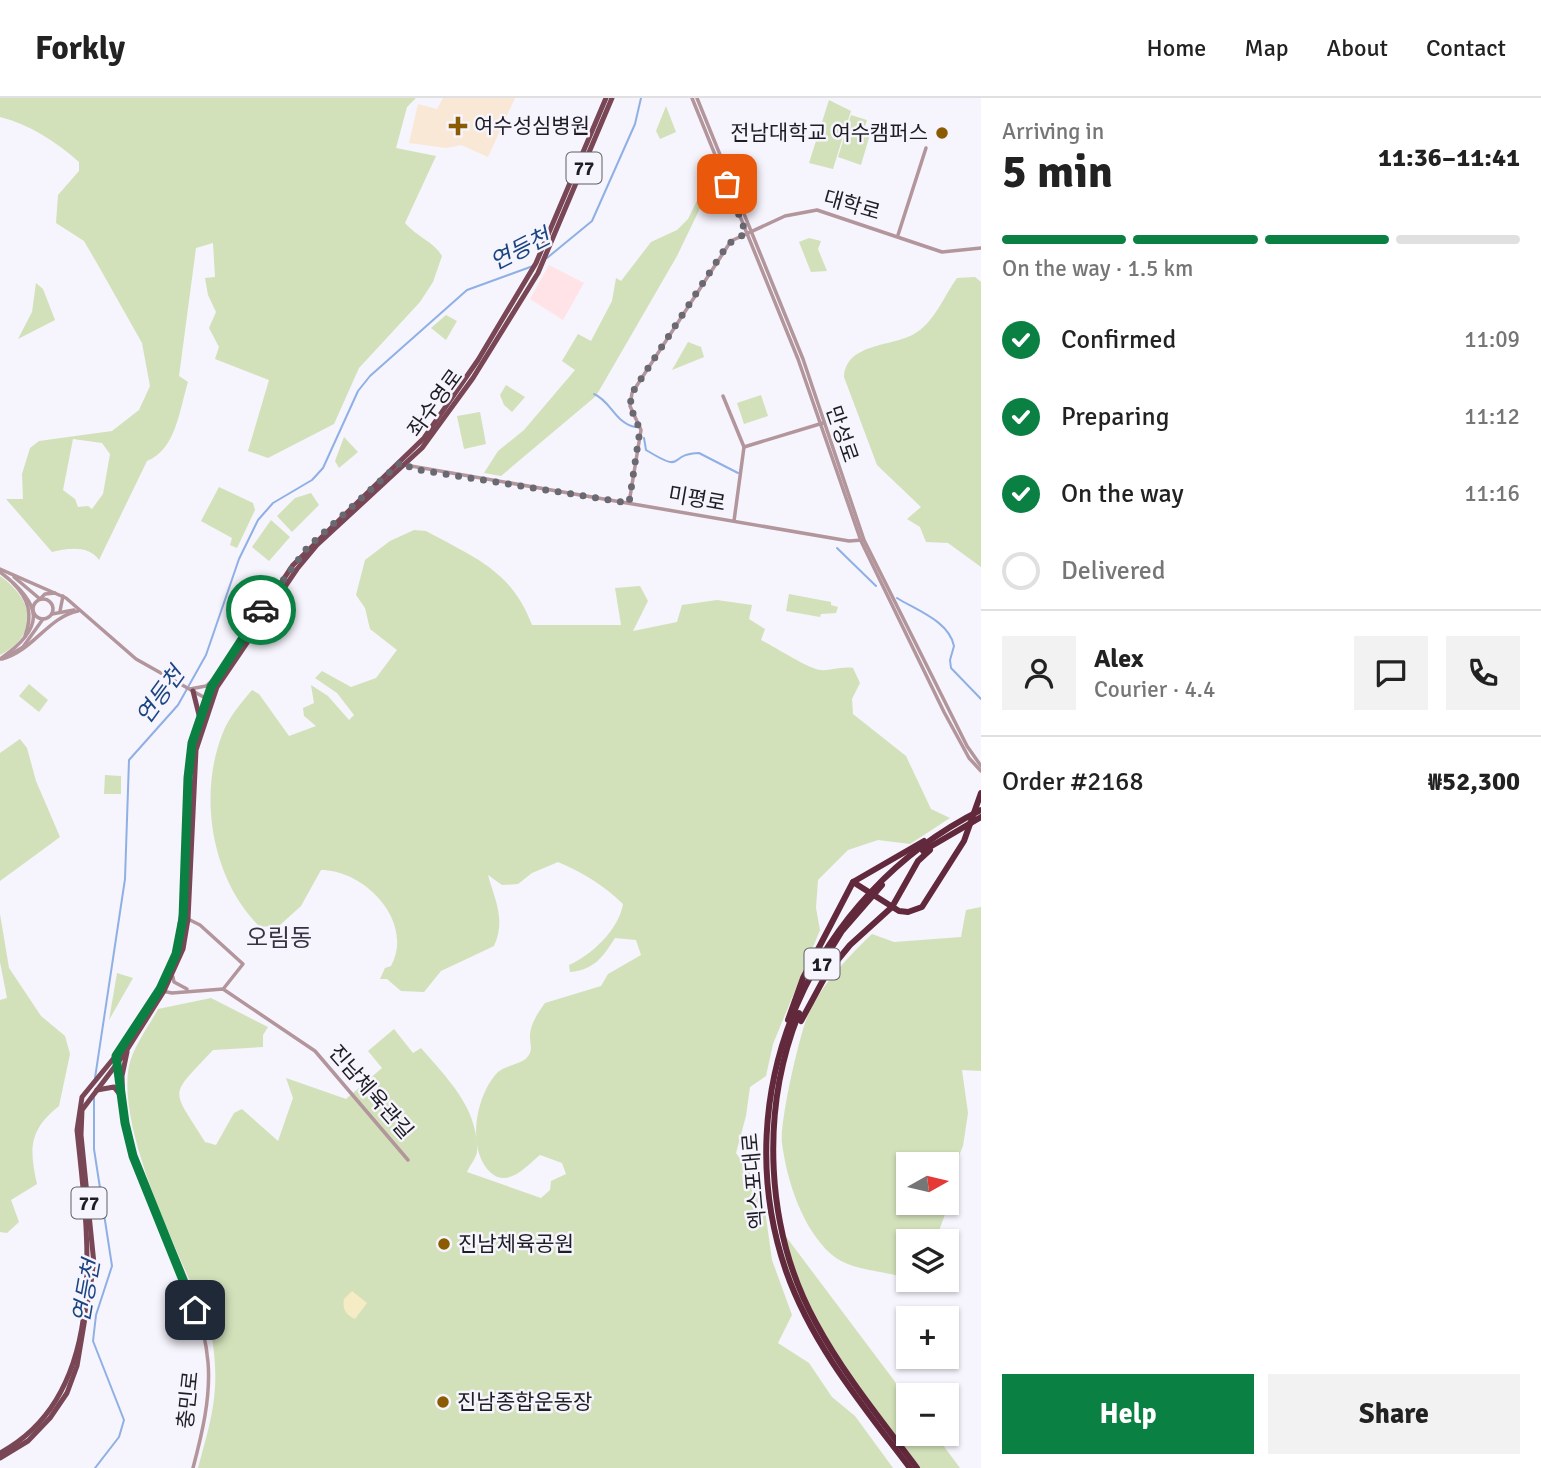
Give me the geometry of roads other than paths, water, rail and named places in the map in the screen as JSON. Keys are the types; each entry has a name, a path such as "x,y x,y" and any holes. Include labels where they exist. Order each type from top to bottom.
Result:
{"highway":[{"path":"853,882 892,908 908,912 920,908 929,899 964,841 981,793"},
{"name":"엑스포대로","path":"910,1468 828,1350 797,1298 777,1240 767,1176 766,1133 781,1056 805,988 839,927 892,869 981,810"},
{"name":"엑스포대로","path":"948,831 981,817"},
{"path":"781,1056 827,973 850,945 892,908 918,861 940,837"},
{"path":"781,1056 782,1035 803,978 853,882 940,837"},
{"name":"엑스포대로","path":"781,1056 773,1141 777,1199 787,1246 804,1300 828,1350 917,1468"}],"main road":[{"name":"좌수영로","path":"598,126 606,98"},
{"name":"좌수영로","path":"90,1093 128,1049 180,958 188,919 190,757 202,715 218,675 319,536 420,447 538,273 545,243 557,223 612,98"},
{"name":"좌수영로","path":"525,290 530,275 555,237 557,223"},
{"name":"좌수영로","path":"209,700 295,567"},
{"path":"191,690 202,715"},
{"name":"좌수영로","path":"117,1059 162,990 179,945 187,896"},
{"path":"123,1111 122,1076 128,1049"},
{"path":"90,1093 105,1086 114,1087 121,1096"},
{"name":"77","path":"0,1456 28,1441 50,1418 66,1393 79,1346 94,1264 81,1135 81,1114 90,1093"}],"street":[{"name":"만성로","path":"694,98 824,422 863,540 944,712 969,758 981,771"},
{"name":"대학로","path":"629,503 640,430 630,406 632,393 728,244 785,216 812,209 898,235 926,148"},
{"path":"898,235 906,241 945,252 981,248"},
{"path":"723,397 744,446 734,521"},
{"path":"744,446 824,422"},
{"name":"미평로","path":"403,464 849,541 863,540"},
{"name":"만성로","path":"863,540 967,746 981,766"},
{"path":"3,572 59,594 136,659 209,700"},
{"path":"3,572 40,599 51,603 52,614"},
{"path":"3,572 23,590 33,611 43,619"},
{"path":"3,572 23,594 28,606 29,621 23,641"},
{"path":"0,660 23,641 32,626 35,603 47,594 59,594"},
{"path":"59,594 60,612"},
{"path":"60,612 74,604"},
{"path":"0,660 19,654 65,614 78,611"},
{"path":"0,660 20,649 43,619 52,614 78,611 88,617"},
{"path":"191,690 206,686 218,675"},
{"path":"162,990 223,989 243,964 200,925 188,919"},
{"path":"180,958 172,979 189,990"},
{"name":"진남체육관길","path":"223,989 315,1051 408,1160"},
{"name":"충민로","path":"117,1059 123,1111 133,1156 195,1310 206,1352 206,1405 193,1468"}],"waterway":[{"name":"연등천","path":"547,258 592,221 635,124 641,98"},
{"name":"연등천","path":"95,1078 125,879 129,760 178,705 206,655 239,559 258,520 273,503 312,480 323,468 358,391 370,376 467,290 533,266"},
{"path":"594,394 618,417 635,427"},
{"path":"644,438 646,450 667,461 672,462 683,456 699,453 738,473"},
{"path":"837,548 876,586"},
{"path":"897,598 931,617 946,630 954,646 951,668 981,699"},
{"name":"연등천","path":"94,1098 94,1149 112,1266 96,1315 93,1341 124,1420 119,1437 95,1468"}],"place":[{"name":"여수성심병원","path":"458,126"},
{"name":"전남대학교 여수캠퍼스","path":"942,133"},
{"name":"진남체육공원","path":"444,1244"},
{"name":"진남종합운동장","path":"443,1402"}],"district":[{"name":"오림동","path":"279,938"}]}
